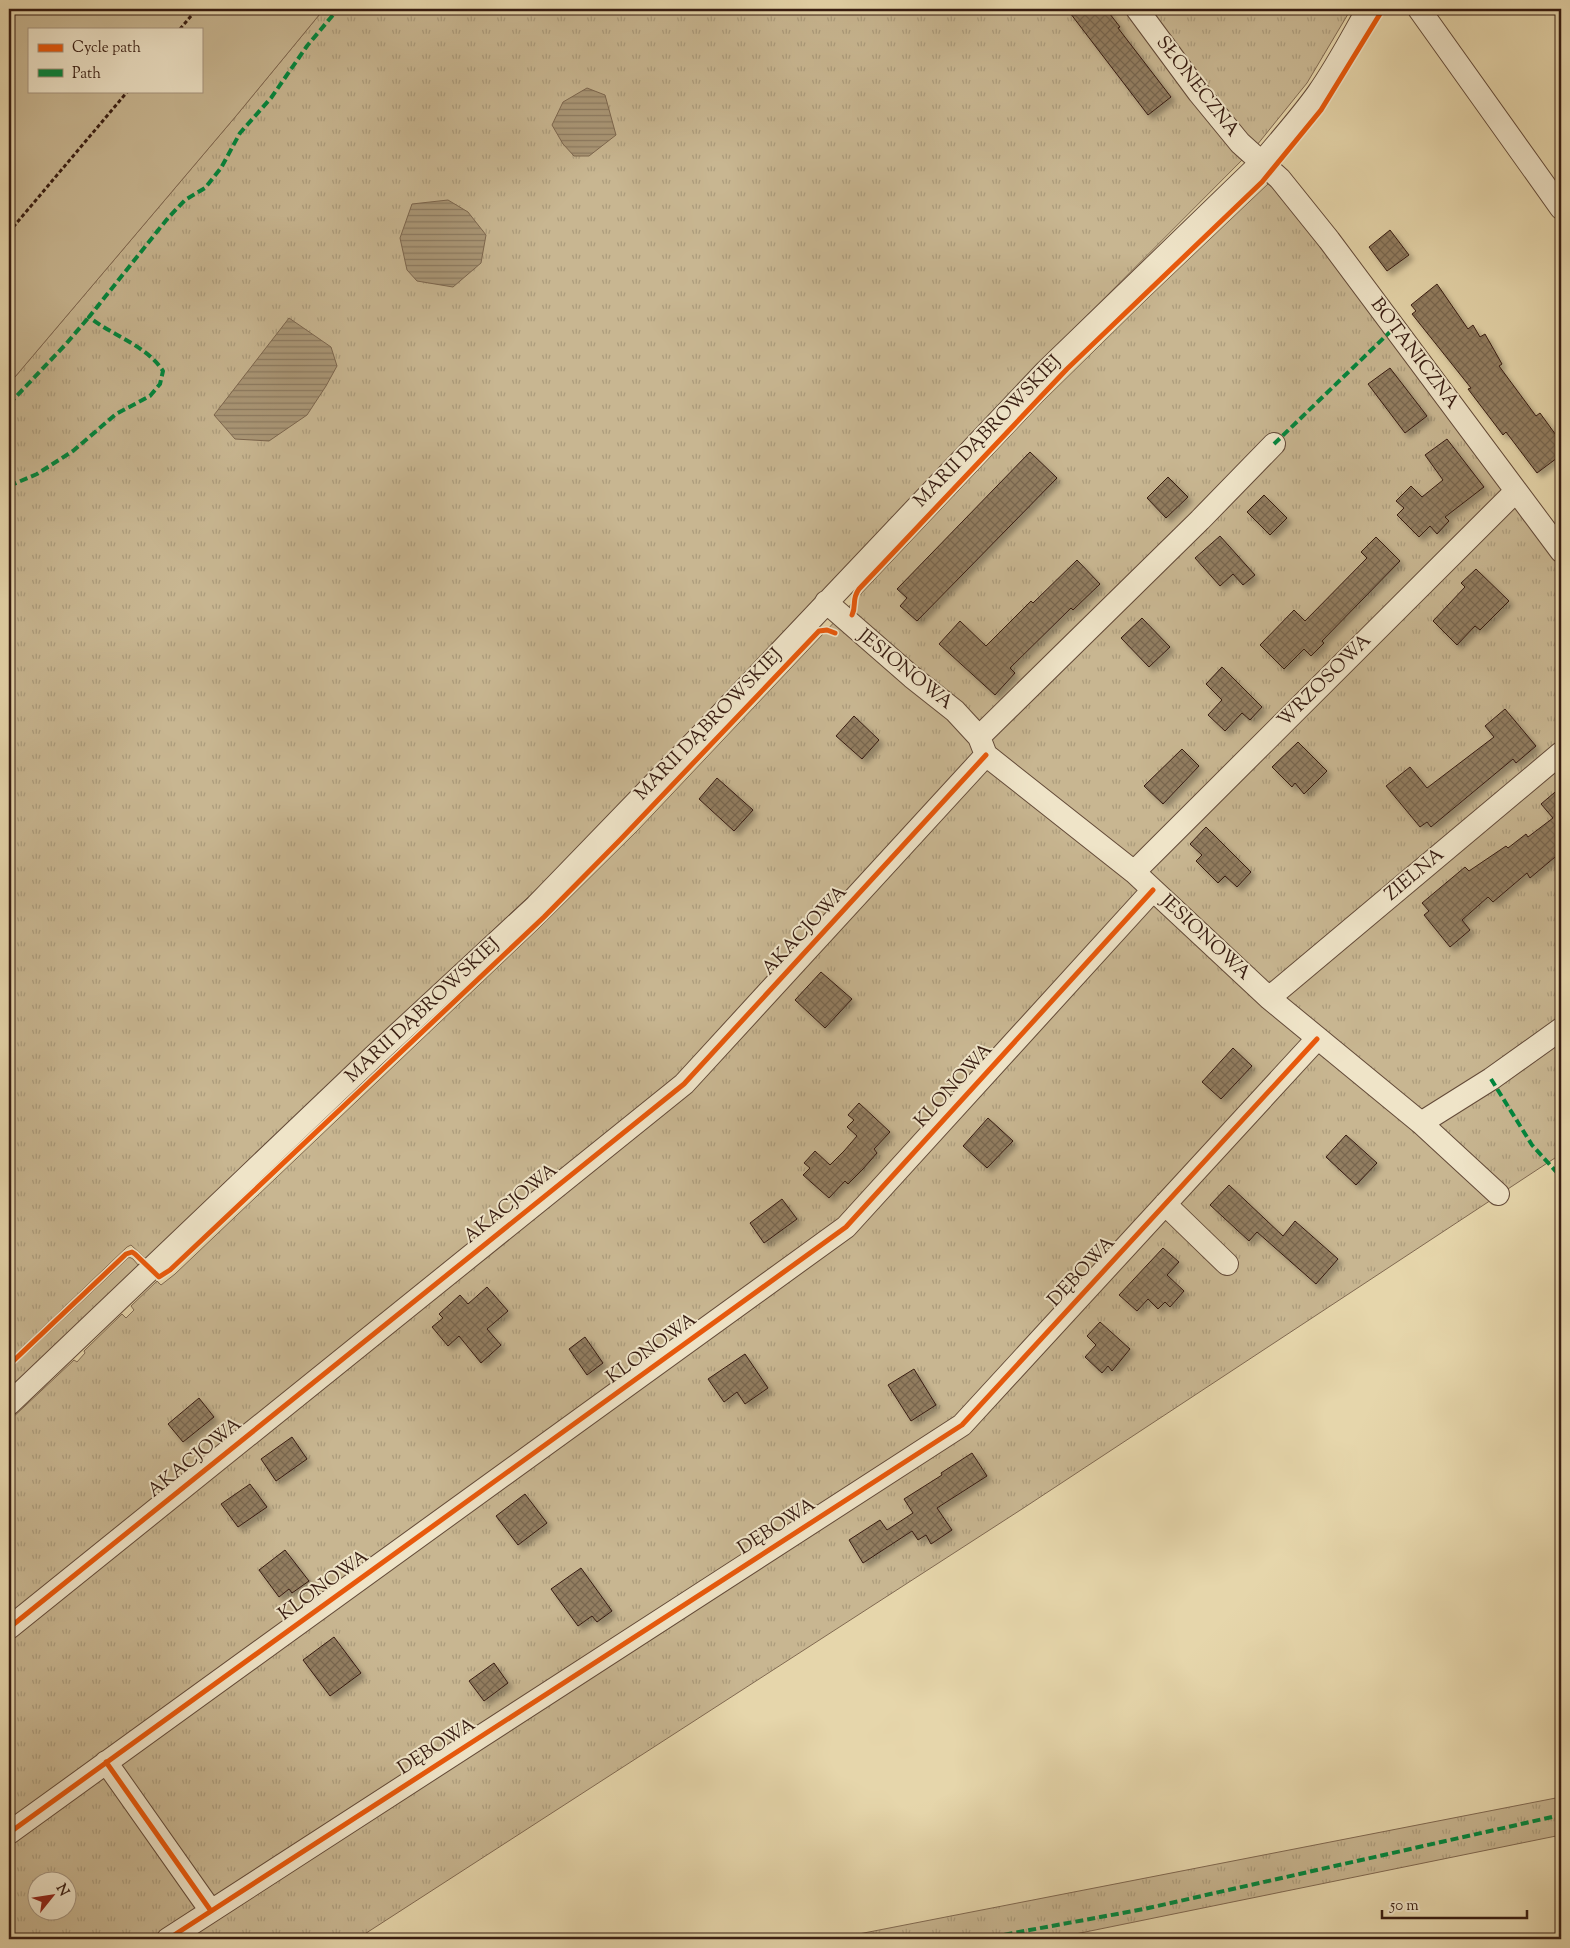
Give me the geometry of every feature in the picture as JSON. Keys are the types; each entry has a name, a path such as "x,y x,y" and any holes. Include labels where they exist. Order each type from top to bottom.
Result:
{"street":[{"name":"SŁONECZNA","path":"1137,9 1199,93 1240,143 1262,162"},
{"name":"MARII DĄBROWSKIEJ","path":"9,1404 373,1057 536,906 703,733 1046,371 1262,162 1290,130 1318,92 1368,9"},
{"path":"1419,9 1561,208"},
{"name":"BOTANICZNA","path":"1262,162 1280,179 1329,240 1561,551"},
{"name":"AKACJOWA","path":"9,1628 684,1084 983,746 1274,444"},
{"name":"WRZOSOWA","path":"1134,872 1516,491"},
{"name":"JESIONOWA","path":"826,602 912,677 956,711 983,746 1134,872 1269,998 1421,1123 1498,1194"},
{"name":"ZIELNA","path":"1269,998 1561,753"},
{"name":"KLONOWA","path":"9,1833 846,1227 1153,890"},
{"path":"1421,1123 1491,1079 1561,1029"},
{"name":"DĘBOWA","path":"168,1939 962,1425 1317,1039"},
{"path":"1165,1204 1227,1264"},
{"path":"106,1762 212,1911"}],"path":[{"path":"181,28 197,9"},
{"path":"9,232 127,92"}],"green space":[{"path":"9,9 324,9 9,384"},
{"path":"324,9 1351,9 1307,83 1257,145 1027,376 557,870 146,1259 131,1245 127,1247 9,1360 9,384"},
{"path":"1269,183 1287,201 1561,568 1561,1154 1022,1509 357,1939 9,1939 9,1421 74,1360 77,1362 85,1353 84,1351 122,1314 126,1318 134,1310 131,1306 157,1281 161,1285 175,1274 539,928 638,830 1043,401"},
{"path":"129,1257 139,1266 9,1390 9,1370"},
{"path":"1561,1797 1561,1835 1051,1939 833,1939"}],"shaded area":[{"path":"587,88 605,95 616,135 589,156 574,156 563,144 552,125 563,102"},
{"path":"448,200 468,212 486,235 481,263 453,287 417,281 407,270 400,238 412,204"},
{"path":"289,318 331,347 337,366 307,415 269,441 235,439 214,415"}],"building":[{"path":"1067,9 1106,9 1120,27 1118,28 1171,97 1148,115"},
{"path":"1390,230 1409,255 1387,271 1369,247"},
{"path":"1437,284 1468,329 1473,325 1480,337 1485,334 1502,364 1499,366 1536,416 1540,413 1561,442 1561,455 1537,473 1506,432 1503,435 1468,389 1471,388 1412,314 1416,311 1411,305"},
{"path":"1390,368 1427,416 1405,433 1368,384"},
{"path":"1447,439 1484,487 1445,517 1449,521 1437,534 1430,526 1419,537 1397,515 1404,508 1396,501 1411,486 1422,497 1443,480 1425,455"},
{"path":"1030,452 1057,478 917,621 900,606 907,598 897,589"},
{"path":"1168,477 1188,497 1166,518 1147,498"},
{"path":"1264,495 1287,518 1270,535 1247,512"},
{"path":"1220,536 1255,575 1243,585 1233,574 1220,586 1195,558"},
{"path":"1376,537 1400,561 1322,641 1324,643 1311,656 1304,649 1284,669 1260,645 1294,610 1305,621 1367,558 1361,552"},
{"path":"1077,560 1100,584 1073,610 1071,608 1010,668 1015,673 995,695 939,644 960,621 986,646 1031,601 1033,603"},
{"path":"1476,569 1509,601 1480,630 1475,626 1457,645 1433,621 1465,587 1461,583"},
{"path":"1142,618 1170,647 1149,667 1121,638"},
{"path":"1222,667 1262,707 1250,720 1242,713 1225,731 1208,715 1222,700 1206,684"},
{"path":"1505,709 1536,746 1516,763 1513,759 1431,827 1427,822 1420,827 1386,786 1410,767 1427,788 1494,737 1485,726"},
{"path":"854,716 879,740 862,759 836,736"},
{"path":"1298,742 1327,771 1304,794 1295,783 1292,787 1272,767"},
{"path":"1182,749 1199,766 1163,804 1144,786"},
{"path":"717,778 753,810 734,831 699,799"},
{"path":"1561,787 1561,852 1530,878 1527,873 1493,902 1488,897 1462,920 1470,930 1450,947 1424,915 1429,911 1422,903 1465,867 1469,871 1506,846 1508,848 1526,834 1528,837 1553,818 1541,804"},
{"path":"1206,827 1251,872 1237,887 1225,876 1218,883 1196,861 1202,855 1190,844"},
{"path":"821,972 852,999 825,1028 795,1000"},
{"path":"1233,1048 1252,1066 1221,1099 1202,1082"},
{"path":"859,1103 890,1132 874,1149 877,1153 863,1169 848,1184 845,1181 829,1198 803,1175 810,1168 804,1163 815,1151 830,1165 844,1151 857,1136 847,1127 854,1120 848,1115"},
{"path":"988,1118 1013,1141 987,1168 963,1146"},
{"path":"1346,1135 1377,1163 1356,1185 1326,1157"},
{"path":"1229,1185 1283,1236 1295,1221 1338,1259 1316,1284 1257,1232 1249,1241 1210,1205"},
{"path":"782,1199 797,1219 764,1243 750,1223"},
{"path":"1163,1248 1179,1262 1167,1275 1184,1291 1170,1307 1165,1302 1158,1309 1148,1299 1137,1311 1119,1295"},
{"path":"487,1287 508,1311 487,1329 501,1345 481,1363 459,1336 448,1346 432,1327 443,1318 439,1314 460,1295 468,1304"},
{"path":"1100,1322 1130,1349 1112,1371 1108,1366 1102,1373 1085,1357 1096,1345 1087,1336"},
{"path":"585,1337 603,1363 587,1375 569,1349"},
{"path":"745,1354 768,1388 745,1404 737,1392 724,1402 708,1379"},
{"path":"914,1369 936,1405 911,1421 888,1385"},
{"path":"199,1398 214,1417 183,1442 168,1424"},
{"path":"292,1437 307,1459 276,1481 261,1459"},
{"path":"972,1453 987,1476 937,1508 952,1530 931,1544 926,1535 918,1540 912,1531 863,1563 849,1540 880,1520 887,1530 913,1513 904,1499"},
{"path":"250,1484 267,1507 238,1527 221,1504"},
{"path":"525,1494 547,1523 518,1545 496,1516"},
{"path":"285,1550 309,1581 292,1593 289,1589 279,1597 259,1570"},
{"path":"581,1568 612,1611 597,1622 592,1616 578,1626 551,1589"},
{"path":"334,1637 361,1673 330,1696 303,1660"},
{"path":"494,1663 508,1683 484,1701 469,1681"}],"marked path":[{"path":"9,486 37,474 73,451 116,414 150,396 160,384 163,371 148,354 89,317 168,218 185,200 205,188 221,168 240,133 271,98 307,46 338,9"},
{"path":"9,404 89,317"},
{"path":"1274,444 1394,328"},
{"path":"1491,1079 1532,1145 1561,1177"},
{"path":"981,1939 1144,1909 1561,1815"}],"cycle path":[{"path":"852,615 855,596 859,589 1067,369 1262,182 1321,110 1383,9"},
{"path":"9,1365 126,1254 132,1252 135,1254 159,1277 170,1270 544,917 819,631 827,630 835,633"},
{"path":"9,1628 684,1084 986,755"},
{"path":"9,1833 846,1227 1153,890"},
{"path":"168,1939 962,1425 1317,1039"},
{"path":"106,1762 211,1911"}]}
